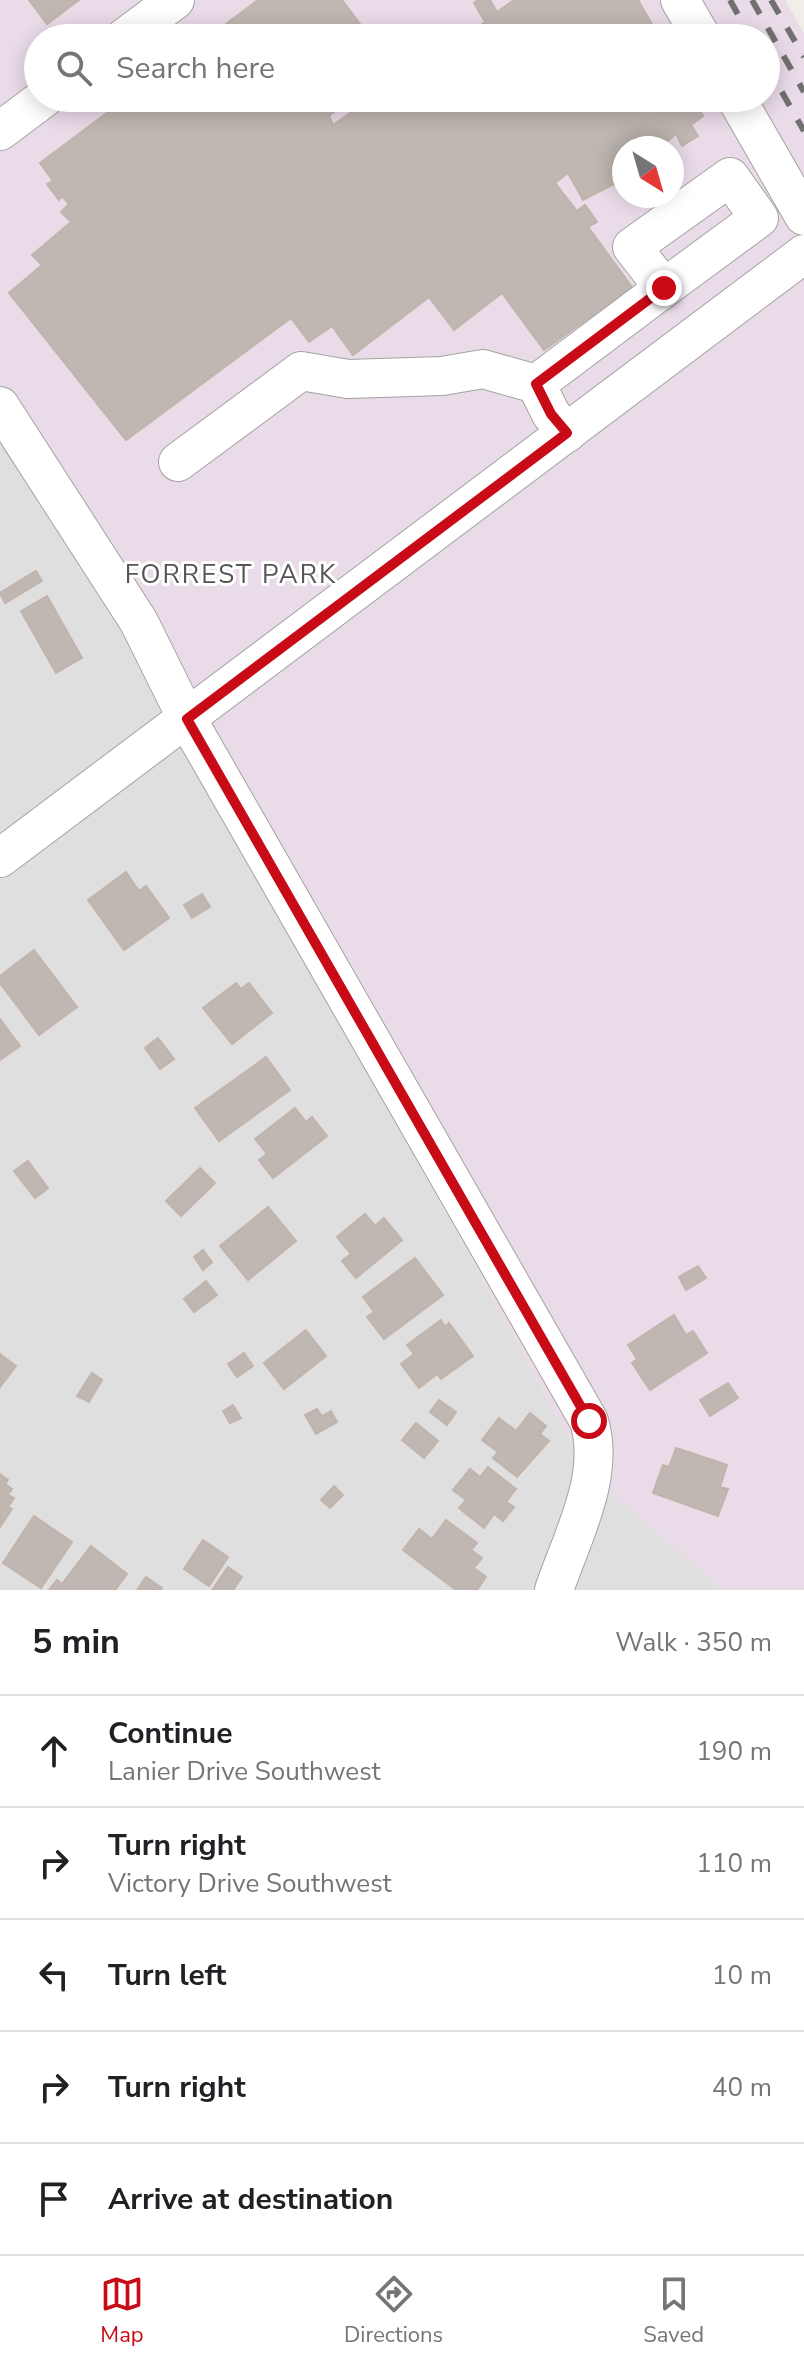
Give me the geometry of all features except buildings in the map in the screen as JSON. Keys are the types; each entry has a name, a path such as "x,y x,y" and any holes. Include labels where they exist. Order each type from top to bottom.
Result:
{"street":[{"path":"143,24 175,0"},
{"path":"680,0 694,24"},
{"path":"0,131 25,112"},
{"path":"744,112 804,216"},
{"path":"0,858 804,254"},
{"path":"536,384 664,288"},
{"path":"178,462 301,371 348,379 442,376 483,369 536,384 551,414 567,433"},
{"path":"0,406 139,622 187,719 589,1421 596,1443 593,1473 554,1590"}],"shaded area":[{"path":"0,0 785,0 804,33 804,1590 723,1590 589,1474 62,515 0,445"},
{"path":"0,445 62,515 589,1474 723,1590 0,1590"}],"railway":[{"path":"730,0 743,24"},
{"path":"752,0 766,24"},
{"path":"771,0 804,57"},
{"path":"780,50 804,92"},
{"path":"780,89 804,131"}],"district":[{"name":"FORREST PARK","path":"231,574"}],"route":[{"path":"589,1421 187,719 567,433 551,414 536,384 664,288"}]}
